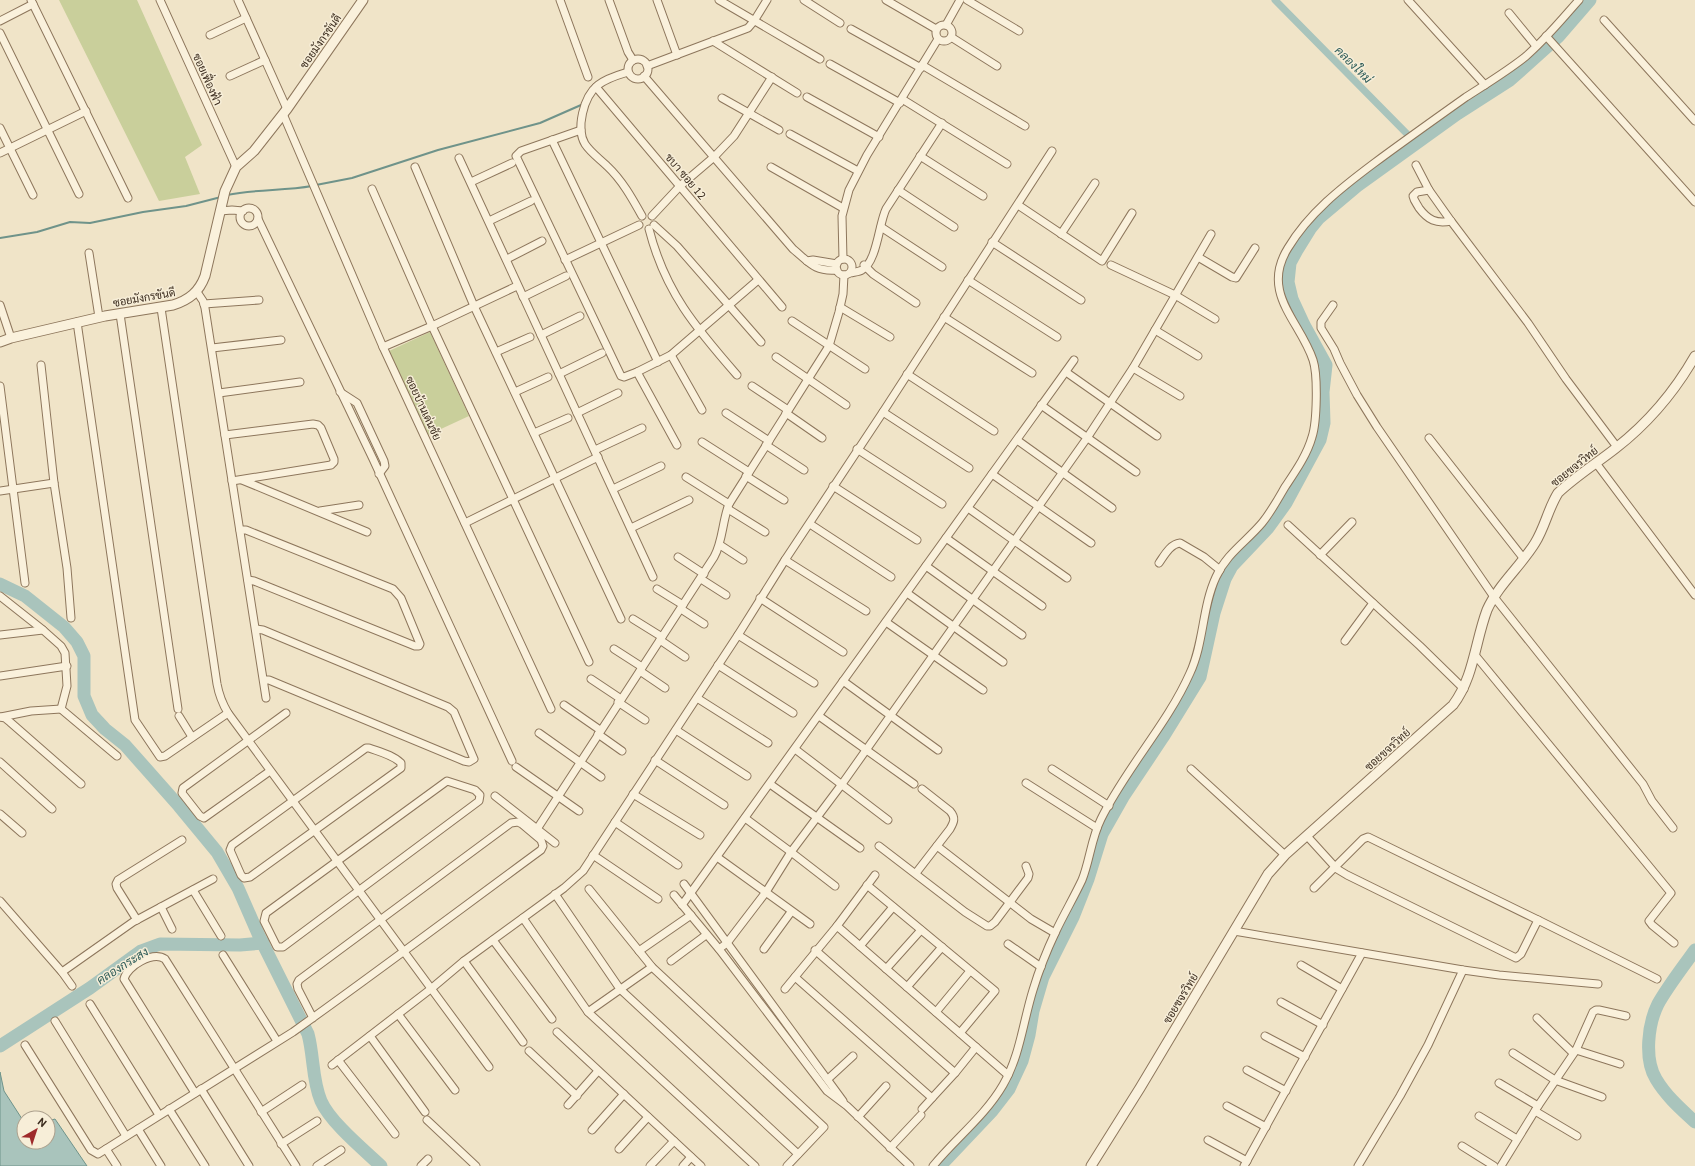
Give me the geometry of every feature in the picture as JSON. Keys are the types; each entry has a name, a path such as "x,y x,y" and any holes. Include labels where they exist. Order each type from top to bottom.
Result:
{"street":[{"name":"ซอยเฟื่องฟ้า","path":"160,0 236,167"},
{"name":"ซอยบ้านเด่นชัย","path":"238,0 265,60 311,177 383,347 551,709"},
{"name":"ซอยมังกรขันดี","path":"221,206 225,190 236,167 254,151 285,111 363,0"},
{"path":"560,0 588,77"},
{"path":"609,0 628,52 633,60"},
{"path":"657,0 677,55"},
{"path":"719,0 754,22 820,59"},
{"path":"647,66 743,31 754,22 768,0"},
{"path":"804,0 840,22"},
{"path":"886,0 936,29"},
{"path":"946,25 960,0"},
{"path":"967,0 1019,31"},
{"path":"1408,0 1485,85"},
{"path":"933,1166 948,1148 983,1112 1001,1089 1019,1048 1028,1004 1041,967 1055,933 1082,879 1097,828 1109,806 1176,702 1189,676 1197,652 1211,590 1220,570 1231,553 1258,528 1267,516 1299,465 1310,443 1314,429 1315,367 1310,353 1289,316 1281,297 1279,276 1281,262 1288,248 1327,200 1344,185 1418,130 1485,85 1526,55 1548,37 1579,0"},
{"path":"0,21 32,2 128,198"},
{"path":"1509,13 1536,46"},
{"path":"210,35 246,18"},
{"path":"1604,20 1695,121"},
{"path":"940,25 946,25 951,28 951,37 945,42 938,39 935,34 936,29 940,25"},
{"path":"851,29 921,66 1024,126"},
{"path":"0,33 48,128 79,194"},
{"path":"951,37 997,66"},
{"path":"1548,37 1695,202"},
{"path":"644,76 793,249 812,267 817,269 837,267 843,259 843,208 848,190 938,39"},
{"path":"713,41 797,93"},
{"path":"230,76 265,60"},
{"path":"633,60 642,60 647,66 644,76 635,78 628,72 629,63 633,60"},
{"path":"830,64 942,123 1007,164"},
{"path":"628,72 615,76 596,87 588,98 580,130 585,144 617,176 627,189 642,216"},
{"path":"652,216 680,186 714,157 734,136 772,77"},
{"name":"ชบา ซอย 12","path":"596,87 782,307"},
{"path":"807,97 879,137"},
{"path":"722,98 750,112 780,130"},
{"path":"0,153 48,128 86,111"},
{"path":"837,267 841,275 866,263 879,239 884,213 942,123"},
{"path":"0,128 33,195"},
{"path":"580,130 521,151 516,156 619,374 623,377 637,372 671,355 758,280"},
{"path":"790,134 858,171"},
{"path":"552,140 658,362"},
{"path":"332,1065 432,988 464,961 575,879 583,871 1052,151"},
{"path":"920,156 983,196"},
{"path":"459,158 653,577"},
{"path":"470,182 512,163"},
{"path":"1416,165 1429,190 1450,221 1528,323 1566,379 1617,447"},
{"path":"415,167 474,306 621,619"},
{"path":"771,167 843,208"},
{"path":"1061,234 1095,183"},
{"path":"372,188 432,326 589,662"},
{"path":"898,190 954,227"},
{"path":"1429,190 1417,192 1413,196 1414,200 1422,211 1435,222 1442,223 1450,221"},
{"path":"489,221 530,201"},
{"path":"1018,205 1102,261 1132,213"},
{"path":"266,698 212,348 204,304 197,292 205,276 221,206 232,210 243,211 248,208 254,209 258,214 258,220 379,474 514,764 579,811"},
{"path":"243,211 240,220 244,224 252,226 258,220"},
{"path":"639,225 639,221 642,216 649,214 652,216"},
{"path":"652,216 654,219 652,227 658,256 677,299 699,331 737,375"},
{"path":"565,260 639,225"},
{"path":"639,225 643,229 652,227 677,246 761,342"},
{"path":"881,227 942,267"},
{"path":"719,950 727,943 766,892 791,852 842,784 1087,438 1133,368 1211,234"},
{"path":"507,259 542,241"},
{"path":"992,242 1081,300"},
{"path":"1198,257 1236,278 1255,248"},
{"path":"89,253 99,317"},
{"path":"537,829 702,576 720,545 724,519 728,506 829,346 849,271 849,260 843,259"},
{"path":"866,263 916,303"},
{"path":"1111,265 1175,295 1215,319"},
{"path":"523,297 566,276"},
{"path":"968,280 1057,337"},
{"path":"383,347 517,286"},
{"name":"ซอยมังกรขันดี","path":"0,342 10,338 99,317 161,308 182,302 197,292"},
{"path":"204,304 260,300"},
{"path":"0,305 10,338"},
{"path":"1333,305 1321,322 1321,328 1334,348 1340,363 1381,433 1494,597 1643,784 1652,801 1673,828"},
{"path":"840,307 890,337"},
{"path":"161,308 219,695 228,713 270,771 489,1067"},
{"path":"120,314 179,713 192,737"},
{"path":"541,335 580,316"},
{"path":"944,317 1032,373"},
{"path":"792,321 864,369"},
{"path":"77,322 135,720 160,757 165,756 228,713"},
{"path":"1155,330 1198,356"},
{"path":"496,352 530,337"},
{"path":"212,348 281,340"},
{"path":"559,374 602,353"},
{"path":"671,355 702,410"},
{"name":"ซอยขจรวิทย์","path":"1091,1166 1140,1088 1265,880 1285,855 1453,705 1464,689 1475,656 1483,622 1494,597 1536,543 1553,501 1558,493 1617,447 1655,411 1678,383 1695,356"},
{"path":"776,357 846,405"},
{"path":"682,905 1074,360"},
{"path":"41,365 54,483 67,568 72,618"},
{"path":"1133,368 1180,396"},
{"path":"637,372 677,445"},
{"path":"1066,372 1157,436"},
{"path":"907,374 994,431"},
{"path":"515,392 548,377"},
{"path":"219,393 300,382"},
{"path":"0,386 25,583"},
{"path":"752,386 822,438"},
{"path":"340,392 353,399 363,416 384,461 385,466 379,474"},
{"path":"577,412 618,393"},
{"path":"1041,406 1136,472"},
{"path":"883,412 969,468"},
{"path":"726,413 804,470"},
{"path":"534,433 568,418"},
{"path":"225,435 313,424 318,425 321,428 334,459 334,462 331,465 232,481"},
{"path":"594,450 642,428"},
{"path":"1429,438 1524,559"},
{"path":"1017,440 1112,508"},
{"path":"702,442 784,500"},
{"path":"857,449 942,504"},
{"path":"464,523 598,458"},
{"path":"1596,463 1695,595"},
{"path":"613,489 661,466"},
{"path":"992,474 1091,543"},
{"path":"686,477 765,532"},
{"path":"241,479 367,532"},
{"path":"0,491 54,483"},
{"path":"834,486 917,540"},
{"path":"631,528 689,500"},
{"path":"319,512 359,505"},
{"path":"968,508 1067,578"},
{"path":"1320,555 1352,522"},
{"path":"810,524 891,577"},
{"path":"1288,525 1464,689"},
{"path":"240,530 246,530 393,589 401,598 420,644 419,646 415,646 254,581 248,580"},
{"path":"946,538 1042,606"},
{"path":"1159,563 1171,546 1175,543 1180,543 1204,557 1220,570"},
{"path":"720,545 743,560"},
{"path":"678,558 726,596"},
{"path":"785,560 866,611"},
{"path":"926,566 1022,635"},
{"path":"657,590 704,624"},
{"path":"907,593 1003,662"},
{"path":"0,596 43,630 61,646 65,653 67,666 67,686 60,709"},
{"path":"760,598 844,652"},
{"path":"1345,642 1373,603"},
{"path":"633,618 685,658"},
{"path":"886,622 984,690"},
{"path":"256,629 262,630 448,707 454,712 474,759 469,762 464,761 269,680 264,680"},
{"path":"0,635 43,630"},
{"path":"738,635 814,683"},
{"path":"614,649 665,688"},
{"path":"1475,656 1671,893 1649,921 1674,944"},
{"path":"718,665 794,713"},
{"path":"0,676 67,666"},
{"path":"591,679 644,720"},
{"path":"843,681 938,750"},
{"path":"697,698 768,744"},
{"path":"564,704 622,751"},
{"path":"0,717 31,711 60,709 117,756"},
{"path":"270,771 204,818 200,816 183,794 182,790 286,714"},
{"path":"819,716 914,784"},
{"path":"0,717 5,718 10,722 81,784"},
{"path":"676,730 747,776"},
{"path":"539,733 602,777"},
{"path":"366,748 389,755 401,763 401,768 315,831 250,877 244,878 241,875 230,850 232,845 292,800 366,748"},
{"path":"795,749 888,820"},
{"path":"655,760 724,805"},
{"path":"0,762 52,809"},
{"path":"1052,769 1109,806"},
{"path":"1191,769 1285,855"},
{"path":"451,782 478,793 480,799 475,805 282,947 277,946 264,921 266,913 337,860 443,783 451,782"},
{"path":"1026,783 1097,828"},
{"path":"770,784 860,848"},
{"path":"916,873 950,829 954,821 953,815 922,789"},
{"path":"633,794 700,835"},
{"path":"495,796 555,843"},
{"path":"0,814 22,833"},
{"path":"745,818 835,886"},
{"path":"25,1045 91,1150 98,1154 313,1018 541,850 543,846 541,840 522,824 518,822 511,823 299,980 297,984 298,989 313,1018"},
{"path":"615,822 678,865"},
{"path":"1306,836 1334,867 1347,875 1516,958 1521,954 1538,920"},
{"path":"1314,888 1363,839 1368,837 1657,979"},
{"path":"137,920 117,888 116,884 118,880 182,840"},
{"path":"879,846 965,912 987,926 995,922 1028,878 1026,866"},
{"path":"937,846 1044,928 1055,933"},
{"path":"593,855 658,899"},
{"path":"717,857 791,912 810,924"},
{"path":"785,989 815,950 837,926 875,875"},
{"path":"62,972 137,920 213,879"},
{"path":"684,884 847,1106"},
{"path":"867,885 995,991 960,1033"},
{"path":"589,889 652,967 824,1127 787,1166"},
{"path":"192,890 221,936"},
{"path":"555,894 620,989 798,1154"},
{"path":"674,895 719,950 827,1091 847,1106 910,1166"},
{"path":"0,901 62,972 72,986"},
{"path":"161,907 172,929"},
{"path":"860,946 893,907"},
{"path":"764,949 791,912"},
{"path":"638,951 691,915"},
{"path":"523,918 588,1012 755,1166"},
{"path":"837,926 1008,1075"},
{"path":"886,969 921,930"},
{"path":"1234,930 1463,970 1598,984"},
{"path":"671,961 706,935"},
{"path":"493,940 552,1019"},
{"path":"1008,944 1041,967"},
{"path":"907,987 942,947"},
{"path":"815,950 956,1073"},
{"path":"1208,1140 1245,1164 1362,953"},
{"path":"223,955 277,1041"},
{"path":"249,1166 124,979 128,972 152,956 162,957 165,959 296,1166"},
{"path":"464,961 524,1042"},
{"path":"1301,965 1342,989"},
{"path":"588,1012 652,967"},
{"path":"1358,1166 1400,1096 1428,1045 1463,970"},
{"path":"936,1012 970,971"},
{"path":"795,976 932,1098"},
{"path":"1281,1002 1323,1025"},
{"path":"90,1004 159,1115"},
{"path":"1504,1165 1517,1139 1574,1051 1593,1012 1596,1010 1626,1016"},
{"path":"398,1014 455,1090"},
{"path":"1537,1018 1574,1051 1620,1064"},
{"path":"55,1021 126,1136"},
{"path":"557,1032 701,1166"},
{"path":"370,1036 426,1112"},
{"path":"1265,1036 1305,1057"},
{"path":"890,1148 932,1098 956,1073 976,1047"},
{"path":"529,1051 577,1096"},
{"path":"1513,1053 1555,1080 1602,1097"},
{"path":"828,1079 853,1056"},
{"path":"338,1060 395,1134"},
{"path":"1246,1070 1286,1091"},
{"path":"568,1105 598,1071"},
{"path":"1498,1083 1577,1136"},
{"path":"261,1112 302,1085"},
{"path":"858,1117 886,1086"},
{"path":"592,1130 624,1094"},
{"path":"1227,1106 1266,1127"},
{"path":"170,1109 205,1166"},
{"path":"1479,1116 1517,1139"},
{"path":"619,1149 648,1117"},
{"path":"427,1120 476,1166"},
{"path":"282,1144 317,1121"},
{"path":"138,1129 161,1166"},
{"path":"650,1166 674,1141"},
{"path":"1462,1146 1494,1166"},
{"path":"106,1149 117,1166"},
{"path":"317,1166 341,1150"},
{"path":"683,1166 691,1157"},
{"path":"421,1166 428,1159"}],"green space":[{"path":"59,0 137,0 202,145 185,157 200,194 159,201"},
{"path":"430,332 469,416 428,435 389,351"}],"water":[{"path":"0,1072 4,1091 16,1110 16,1150 56,1150 56,1120 87,1166 0,1166"}],"waterway":[{"name":"คลองใหม่","path":"1275,0 1416,143"},
{"path":"940,1166 992,1111 1009,1089 1022,1061 1029,1035 1033,1011 1043,977 1073,917 1088,879 1102,834 1123,797 1163,737 1200,677 1214,613 1225,579 1232,566 1268,528 1286,503 1320,440 1324,423 1323,392 1326,365 1304,325 1292,299 1288,282 1290,263 1297,250 1319,218 1357,186 1457,114 1510,80 1558,37 1590,0"},
{"path":"316,185 352,178 438,150 540,123 581,105"},
{"path":"227,195 312,186"},
{"path":"0,238 37,232 70,222 90,223 143,212 186,206 221,197"},
{"path":"0,584 25,596 64,627 77,642 84,656 84,696 92,715 105,729 125,745 217,852 238,888 259,936 308,1034 316,1085 325,1109 339,1127 381,1166"},
{"name":"คลองกระสง","path":"0,1046 90,988 141,951 160,944 240,945 263,943"},
{"path":"1695,950 1658,1004 1652,1021 1649,1042 1650,1062 1656,1079 1664,1091 1695,1122"}]}
